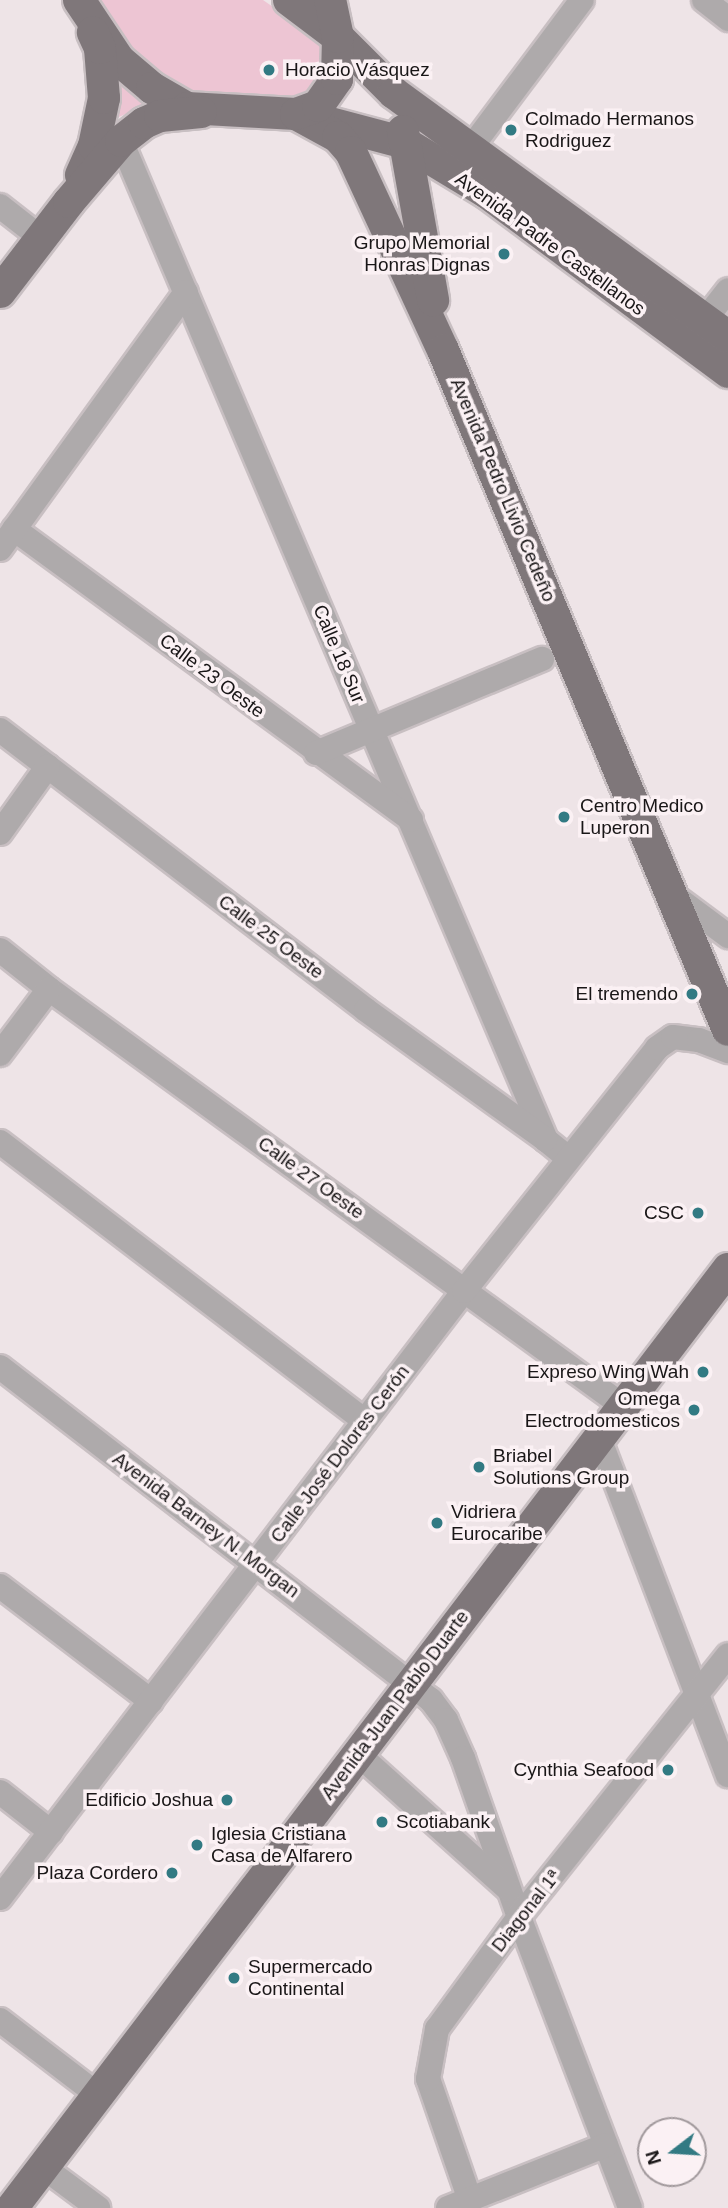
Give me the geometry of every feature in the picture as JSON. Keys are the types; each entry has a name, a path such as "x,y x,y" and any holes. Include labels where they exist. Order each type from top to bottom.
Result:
{"main road":[{"name":"Avenida Padre Castellanos","path":"79,0 119,60 152,88 187,108 296,114 405,143 486,192 728,372"},
{"path":"69,202 94,145 104,99 100,48 79,0"},
{"name":"Avenida Padre Castellanos","path":"289,0 338,37 394,93 716,329"},
{"path":"296,114 318,106 337,79 338,37 330,0"},
{"path":"394,93 443,350"},
{"path":"0,292 69,202 121,141 144,123 160,116 214,110"},
{"name":"Avenida Pedro Livio Cedeño","path":"296,114 338,136 351,152 443,350 728,1030"},
{"path":"420,233 424,205 432,195 460,184 486,192"},
{"name":"Avenida Juan Pablo Duarte","path":"12,2208 728,1269"}],"street":[{"path":"470,149 582,0"},
{"path":"704,0 728,19"},
{"name":"Calle 18 Sur","path":"121,141 546,1140 568,1158"},
{"path":"0,206 41,238"},
{"path":"716,329 728,290"},
{"path":"7,539 186,292"},
{"name":"Calle 23 Oeste","path":"7,539 411,821"},
{"path":"316,753 542,659"},
{"name":"Calle 25 Oeste","path":"0,730 366,1010 546,1140"},
{"path":"0,833 48,766"},
{"path":"673,895 728,936"},
{"name":"Calle 27 Oeste","path":"0,950 49,989 623,1406"},
{"path":"0,1054 49,989"},
{"name":"Calle José Dolores Cerón","path":"0,1898 464,1291 657,1048 673,1037 699,1040 728,1051"},
{"path":"0,1142 365,1421"},
{"name":"Avenida Barney N. Morgan","path":"0,1367 431,1700 457,1746 630,2208"},
{"path":"599,1438 728,1774"},
{"path":"0,1586 150,1701"},
{"name":"Diagonal 1ª","path":"459,2204 428,2079 430,2054 437,2029 519,1917 698,1696 728,1655"},
{"path":"358,1754 510,1891"},
{"path":"0,1792 51,1832"},
{"path":"0,2020 98,2095"},
{"path":"459,2204 606,2145"},
{"path":"43,2167 98,2208"}],"shaded area":[{"path":"87,0 263,0 322,41 325,71 303,98 193,95 162,78 128,48"},
{"path":"116,70 154,101 108,122"}],"place":[{"name":"Horacio Vásquez","path":"269,70"},
{"name":"Colmado Hermanos Rodriguez","path":"511,130"},
{"name":"Grupo Memorial Honras Dignas","path":"504,254"},
{"name":"Centro Medico Luperon","path":"564,817"},
{"name":"El tremendo","path":"692,994"},
{"name":"CSC","path":"698,1213"},
{"name":"Expreso Wing Wah","path":"703,1372"},
{"name":"Omega Electrodomesticos","path":"694,1410"},
{"name":"Briabel Solutions Group","path":"479,1467"},
{"name":"Vidriera Eurocaribe","path":"437,1523"},
{"name":"Cynthia Seafood","path":"668,1770"},
{"name":"Edificio Joshua","path":"227,1800"},
{"name":"Scotiabank","path":"382,1822"},
{"name":"Iglesia Cristiana Casa de Alfarero","path":"197,1845"},
{"name":"Plaza Cordero","path":"172,1873"},
{"name":"Supermercado Continental","path":"234,1978"}]}
